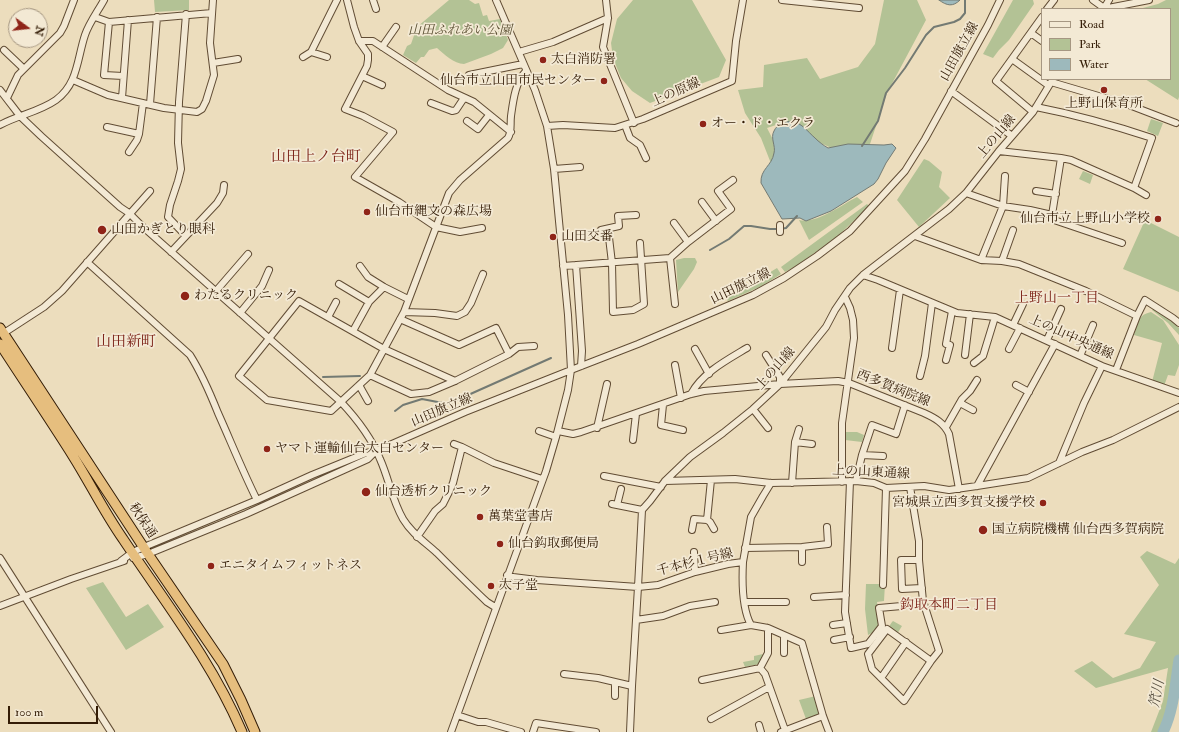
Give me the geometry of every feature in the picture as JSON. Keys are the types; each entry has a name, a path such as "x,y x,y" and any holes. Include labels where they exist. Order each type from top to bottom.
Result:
{"highway":[{"name":"秋保通","path":"2,331 223,664 255,732"},
{"name":"秋保通","path":"0,344 74,457 96,497 211,669 230,704 242,732"}],"street":[{"path":"6,98 15,80 60,33 74,0"},
{"path":"0,116 2,124 37,110 55,100 63,93 73,80 86,34 104,0"},
{"path":"73,80 108,95 142,103 197,112 202,109 213,80 214,69 211,55 213,0"},
{"path":"303,57 311,52 337,0"},
{"path":"347,0 354,27 368,54 368,60 362,76 345,109 363,116 394,132 354,177 399,202 436,227 460,232 482,228"},
{"path":"373,0 376,9"},
{"path":"451,732 557,434 568,390 571,370 554,168 547,126 535,90 496,0"},
{"path":"606,0 608,18 603,47 634,123"},
{"name":"上の原線","path":"547,126 563,125 615,128 634,123 732,81 743,0"},
{"path":"782,0 859,8"},
{"name":"山田旗立線","path":"0,606 121,561 366,453 376,451 464,412 638,344 753,295 784,278 817,256 850,231 905,171 925,139 988,25 1000,0"},
{"path":"1050,8 1054,0"},
{"path":"1093,0 1103,8 1146,2 1149,0"},
{"path":"1103,8 1109,0"},
{"path":"95,17 109,22 186,14 212,13"},
{"path":"186,14 179,110 178,143 181,169 170,205 168,217 186,236"},
{"path":"150,104 157,17"},
{"path":"519,52 553,42 608,18"},
{"path":"1041,18 996,81 1035,109 1079,115 1152,138 1134,188"},
{"path":"122,98 128,20"},
{"path":"109,22 104,75 123,76"},
{"path":"382,47 396,27"},
{"path":"1031,33 1041,40"},
{"path":"360,41 373,41 448,90 474,102 511,132"},
{"path":"4,50 24,70"},
{"path":"311,52 327,57"},
{"path":"213,63 238,59"},
{"path":"1012,59 1041,76"},
{"path":"469,75 523,64"},
{"path":"455,381 384,349 299,301 239,376 267,400 332,411 370,375 384,349 400,319 404,312 449,193 460,180 508,138 511,132 511,118 517,87 522,75 526,71"},
{"path":"362,76 382,85"},
{"path":"1051,82 1130,105 1176,123"},
{"name":"上の山線","path":"642,510 665,481 690,457 723,433 780,384 826,328 835,310 850,288 863,275 949,209 966,193 1035,109 1051,82"},
{"path":"0,90 20,116 52,147 120,207 129,213 341,402 363,428 376,451 398,510 406,524 424,544 436,552 487,602 495,607"},
{"path":"951,91 1012,136"},
{"path":"431,103 452,111 456,110 464,98"},
{"path":"128,152 137,140 139,134 142,103"},
{"path":"467,122 478,130 489,115"},
{"path":"625,125 630,138 640,145 646,158"},
{"path":"107,127 139,134"},
{"path":"999,151 1071,160 1100,172 1146,195"},
{"path":"1061,158 1052,215 1054,220 1122,243"},
{"path":"554,168 580,168"},
{"path":"981,260 1003,206 1005,176"},
{"path":"563,266 670,258 688,242 731,209 718,191 733,180"},
{"path":"171,252 221,198 224,185"},
{"path":"1036,190 1056,194"},
{"path":"2,331 44,307 62,291 129,213 150,191"},
{"path":"966,193 1003,206 1052,215"},
{"path":"702,202 716,221"},
{"path":"601,230 619,226 618,216 636,215"},
{"path":"674,223 688,242"},
{"path":"780,225 780,232"},
{"path":"608,229 612,263 612,312 633,310 644,304 640,243"},
{"path":"1002,261 1013,230"},
{"path":"915,236 981,260 1002,261 1018,264 1086,291 1137,316"},
{"path":"216,291 248,254"},
{"path":"670,258 675,304"},
{"path":"87,262 190,355 207,384 257,500"},
{"path":"576,265 582,351 581,366"},
{"path":"360,266 368,277 408,299"},
{"path":"240,313 262,286 269,270"},
{"path":"404,312 435,313 457,316 465,312 471,303 482,274"},
{"name":"上の山中央通線","path":"863,275 952,311 995,317 1102,366 1179,393"},
{"path":"339,284 369,302"},
{"path":"353,331 369,302 384,287"},
{"path":"892,348 900,290"},
{"path":"842,482 842,423 854,338 853,320 845,296"},
{"path":"1116,370 1137,316 1145,300 1179,323"},
{"path":"328,317 336,302"},
{"path":"920,376 925,356 932,303"},
{"path":"1013,325 1023,304"},
{"path":"1047,340 1061,309"},
{"path":"946,360 950,345 946,344 952,311"},
{"path":"965,355 970,314"},
{"path":"974,363 983,356 995,317"},
{"path":"400,319 459,345 496,328 508,354"},
{"path":"1080,356 1093,325"},
{"path":"1009,349 1020,328"},
{"path":"977,486 1055,344"},
{"path":"370,375 411,394 429,392 455,381 508,354 518,347 534,346"},
{"path":"691,394 696,386 715,368 747,348"},
{"path":"695,349 709,374"},
{"path":"766,355 780,376 780,384"},
{"path":"675,365 681,398"},
{"path":"1059,463 1084,403 1102,366"},
{"path":"959,489 950,434 946,427 962,399 970,391 977,380"},
{"name":"西多賀病院線","path":"539,431 557,434 573,434 597,428 691,394 704,391 780,384 838,381 848,382 905,405 935,418 946,427"},
{"path":"597,428 607,384"},
{"path":"359,385 368,401"},
{"path":"1016,385 1029,392"},
{"path":"960,403 973,410"},
{"path":"663,405 661,425 683,430"},
{"path":"905,405 896,434 872,425 853,481 845,612 851,648 868,644 882,626 879,608 924,604"},
{"name":"上の山東通線","path":"665,481 735,479 771,483 792,483 853,481 874,483 886,488 924,486 948,490 959,489 1028,478 1113,440 1179,408"},
{"path":"752,409 768,428"},
{"path":"633,440 636,414"},
{"path":"792,483 796,442 799,429"},
{"path":"796,442 812,444"},
{"path":"454,444 494,463 542,479"},
{"path":"417,537 435,511 446,499 453,483 462,447"},
{"name":"山田旗立線","path":"146,550 246,514 368,459 376,451"},
{"path":"862,455 884,456"},
{"path":"604,476 661,487"},
{"path":"707,520 710,480"},
{"name":"千本杉１号線","path":"638,587 658,585 695,572 743,562 751,517 771,483"},
{"path":"910,486 918,541 924,604 939,651 904,701 872,669 868,654 887,629 931,661"},
{"path":"883,585 886,488"},
{"path":"621,489 614,505 642,510 630,732"},
{"path":"692,530 694,519 707,520 714,529"},
{"path":"745,548 802,547 828,544 827,527"},
{"path":"802,547 802,562"},
{"path":"694,552 695,572"},
{"path":"0,558 111,732"},
{"path":"919,560 901,560 902,589 922,588"},
{"path":"743,562 742,580 747,618 751,625"},
{"path":"507,575 538,580 638,587"},
{"path":"814,597 846,595"},
{"path":"636,620 663,616 690,606 715,602"},
{"path":"745,602 786,602"},
{"path":"832,625 847,623"},
{"path":"721,630 751,625 768,628 802,643 829,732"},
{"path":"760,668 768,653 768,628"},
{"path":"784,636 784,653"},
{"path":"834,640 850,638"},
{"path":"881,678 906,642"},
{"path":"702,680 760,668"},
{"path":"760,668 765,674 783,731 796,729 823,716"},
{"path":"564,674 598,678 632,686"},
{"path":"615,683 615,696"},
{"path":"711,720 769,687"},
{"path":"457,715 478,722 486,722 521,732"},
{"path":"533,732 536,723 596,732"},
{"path":"759,726 761,732"}],"green space":[{"path":"154,0 189,0 189,10 155,12"},
{"name":"山田ふれあい公園","path":"449,0 469,0 475,4 479,3 483,16 487,15 489,21 500,19 508,40 503,48 464,64 453,61 437,48 429,50 424,57 421,57 416,63 403,55 407,46 411,44 417,27"},
{"path":"633,0 692,0 726,60 719,77 650,103 632,91 621,78 613,58 611,43 617,19"},
{"path":"884,0 917,0 926,20 887,93 867,153 838,151 779,124 767,128 782,157 772,166 761,138 745,113 738,90 763,87 764,65 807,58 820,79 858,67 875,44"},
{"path":"1013,0 1033,0 1034,4 1009,40 993,58 983,54"},
{"path":"1166,0 1179,0 1178,100 1147,80 1171,80 1171,8 1143,8"},
{"path":"1151,119 1163,123 1158,136 1147,131"},
{"path":"924,159 929,161 942,172 939,187 950,198 919,227 897,200"},
{"path":"1083,171 1093,175 1090,184 1079,179"},
{"path":"857,197 863,202 809,240 799,220 821,217"},
{"path":"867,204 869,206 839,235 798,265 785,272 781,267"},
{"path":"1145,220 1179,237 1179,292 1123,269"},
{"path":"695,258 697,262 694,269 678,292 676,260"},
{"path":"777,268 781,274 762,286 728,301 726,299"},
{"path":"1155,308 1179,328 1179,335 1168,323 1152,310"},
{"path":"1151,312 1163,320 1179,345 1179,365 1175,376 1168,375 1164,386 1152,382 1162,343 1134,335 1137,324 1143,315"},
{"path":"846,432 857,432 864,435 862,442 845,440"},
{"path":"1147,551 1175,564 1179,558 1179,691 1177,704 1167,732 1151,732 1163,701 1168,668 1096,688 1074,671 1092,661 1113,678 1140,668 1156,642 1124,634 1159,585 1140,557"},
{"path":"103,582 126,617 148,604 164,627 126,650 86,588"},
{"path":"866,584 885,584 884,601 877,602 880,624 872,633 868,635 865,609"},
{"path":"893,621 902,626 897,634 888,628"},
{"path":"763,654 759,664 745,667 743,662 754,660 754,656"},
{"path":"816,696 821,714 806,719 799,700"}],"water":[{"path":"939,0 960,0 955,4 950,5"},
{"path":"792,121 802,126 828,148 848,144 892,144 896,148 874,184 831,211 806,221 800,218 782,219 761,183 761,178 773,157 773,134 775,129 779,125"}],"waterway":[{"path":"862,146 878,121 886,93 905,68 926,35 934,27 960,19 965,13 965,0"},
{"path":"780,229 786,228 797,216"},
{"path":"710,250 729,239 744,226 778,229"},
{"path":"395,411 403,405 422,399 448,404 551,358"},
{"path":"323,377 360,376"},
{"name":"笊川","path":"1163,732 1170,715 1179,660"}],"place":[{"name":"太白消防署","path":"543,60"},
{"name":"仙台市立山田市民センター","path":"604,81"},
{"name":"上野山保育所","path":"1104,90"},
{"name":"オー・ド・エクラ","path":"703,124"},
{"name":"仙台市縄文の森広場","path":"367,212"},
{"name":"仙台市立上野山小学校","path":"1158,219"},
{"name":"山田かぎとり眼科","path":"102,230"},
{"name":"山田交番","path":"553,237"},
{"name":"わたるクリニック","path":"185,296"},
{"name":"ヤマト運輸仙台太白センター","path":"267,449"},
{"name":"仙台透析クリニック","path":"366,492"},
{"name":"宮城県立西多賀支援学校","path":"1043,503"},
{"name":"萬葉堂書店","path":"480,517"},
{"name":"国立病院機構 仙台西多賀病院","path":"983,530"},
{"name":"仙台鈎取郵便局","path":"500,544"},
{"name":"エニタイムフィットネス","path":"211,566"},
{"name":"太子堂","path":"491,586"}],"district":[{"name":"山田上ノ台町","path":"316,158"},
{"name":"上野山一丁目","path":"1057,299"},
{"name":"山田新町","path":"126,343"},
{"name":"鈎取本町二丁目","path":"949,606"}]}
